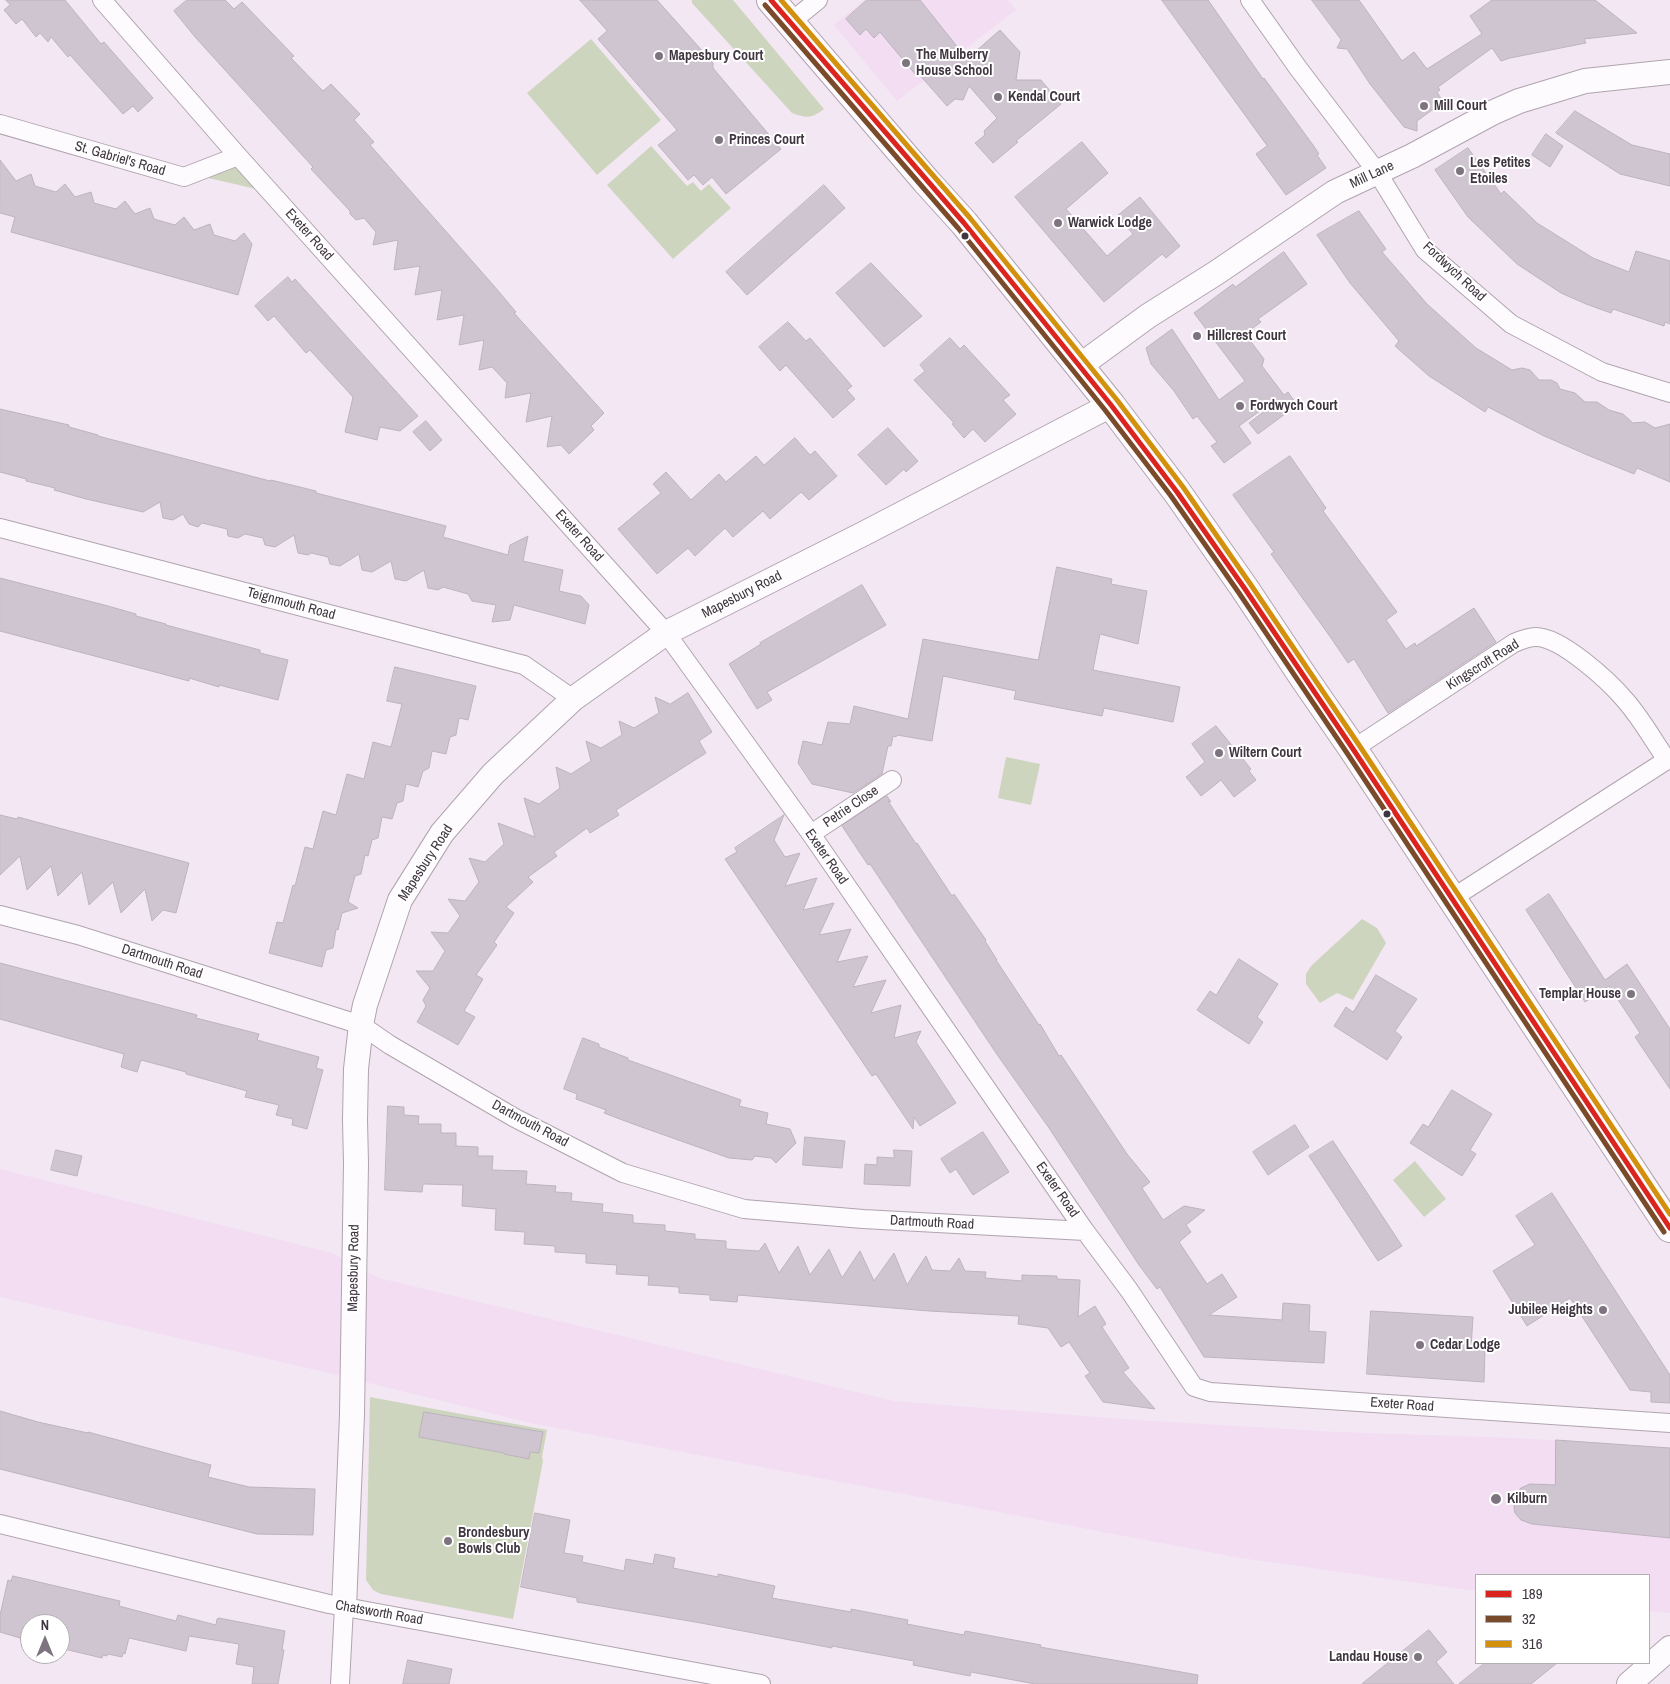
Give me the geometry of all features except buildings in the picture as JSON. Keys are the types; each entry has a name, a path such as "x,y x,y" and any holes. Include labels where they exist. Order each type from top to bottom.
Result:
{"main road":[{"path":"771,0 964,223 1081,365 1177,492 1353,749 1670,1228"}],"street":[{"name":"Exeter Road","path":"102,0 238,156 666,633 811,834 1085,1231 1129,1290 1194,1387 1210,1392 1670,1423"},
{"path":"791,22 818,0"},
{"name":"Fordwych Road","path":"1250,0 1298,68 1377,172 1425,250 1511,324 1602,372 1670,393"},
{"name":"Mill Lane","path":"1081,365 1148,316 1216,273 1273,232 1335,192 1412,156 1494,112 1519,101 1585,81 1670,72"},
{"name":"St. Gabriel's Road","path":"0,124 184,177 238,156"},
{"name":"Mapesbury Road","path":"340,1684 352,1416 356,1078 361,1025 365,1005 400,900 442,833 493,774 573,699 666,633 863,534 1111,405"},
{"name":"Teignmouth Road","path":"0,528 524,665 573,699"},
{"name":"Kingscroft Road","path":"1353,749 1514,643 1538,637 1563,646 1585,662 1625,700 1668,759"},
{"path":"1452,899 1668,759"},
{"name":"Petrie Close","path":"811,834 892,780"},
{"name":"Dartmouth Road","path":"0,915 78,934 361,1025 390,1045 516,1118 623,1173 744,1209 873,1220 1085,1231"},
{"name":"Chatsworth Road","path":"0,1524 344,1607 761,1684"},
{"path":"1630,1684 1670,1648"}],"shaded area":[{"name":"The Mulberry House School","path":"864,0 1008,0 1016,10 897,101 834,25"},
{"path":"0,1169 332,1253 379,1278 894,1401 1137,1420 1338,1432 1603,1443 1602,1462 1670,1469 1670,1613 1650,1611 1650,1574 1475,1574 1475,1591 1240,1558 530,1423 333,1374 0,1297"}],"green space":[{"path":"692,0 733,0 824,109 808,117 792,113 692,3"},
{"path":"591,39 661,120 597,175 527,93"},
{"path":"651,146 687,186 693,182 701,191 709,184 731,208 673,259 607,185"},
{"path":"230,160 256,189 191,174"},
{"path":"1006,757 1040,764 1031,805 998,798"},
{"path":"1362,919 1377,928 1386,943 1353,1000 1337,993 1320,1003 1306,984 1306,974 1311,966"},
{"path":"1415,1161 1446,1199 1424,1217 1393,1180"},
{"name":"Brondesbury Bowls Club","path":"370,1397 547,1430 542,1457 543,1461 513,1619 381,1594 373,1590 366,1580"}],"transit line":[{"name":"189","path":"771,0 964,223 1111,405 1177,492 1353,749 1670,1228"},
{"name":"316","path":"781,0 970,218 1117,400 1183,487 1359,745 1670,1214"},
{"name":"32","path":"765,5 958,228 1105,410 1171,496 1347,753 1664,1232"}],"place":[{"name":"Mapesbury Court","path":"659,56"},
{"name":"The Mulberry House School","path":"906,63"},
{"name":"Kendal Court","path":"998,97"},
{"name":"Mill Court","path":"1424,106"},
{"name":"Princes Court","path":"719,140"},
{"name":"Les Petites Etoiles","path":"1460,171"},
{"name":"Warwick Lodge","path":"1058,223"},
{"name":"Hillcrest Court","path":"1197,336"},
{"name":"Fordwych Court","path":"1240,406"},
{"name":"Wiltern Court","path":"1219,753"},
{"name":"Templar House","path":"1631,994"},
{"name":"Jubilee Heights","path":"1603,1310"},
{"name":"Cedar Lodge","path":"1420,1345"},
{"name":"Kilburn","path":"1496,1499"},
{"name":"Brondesbury Bowls Club","path":"448,1541"},
{"name":"Landau House","path":"1418,1657"}]}
